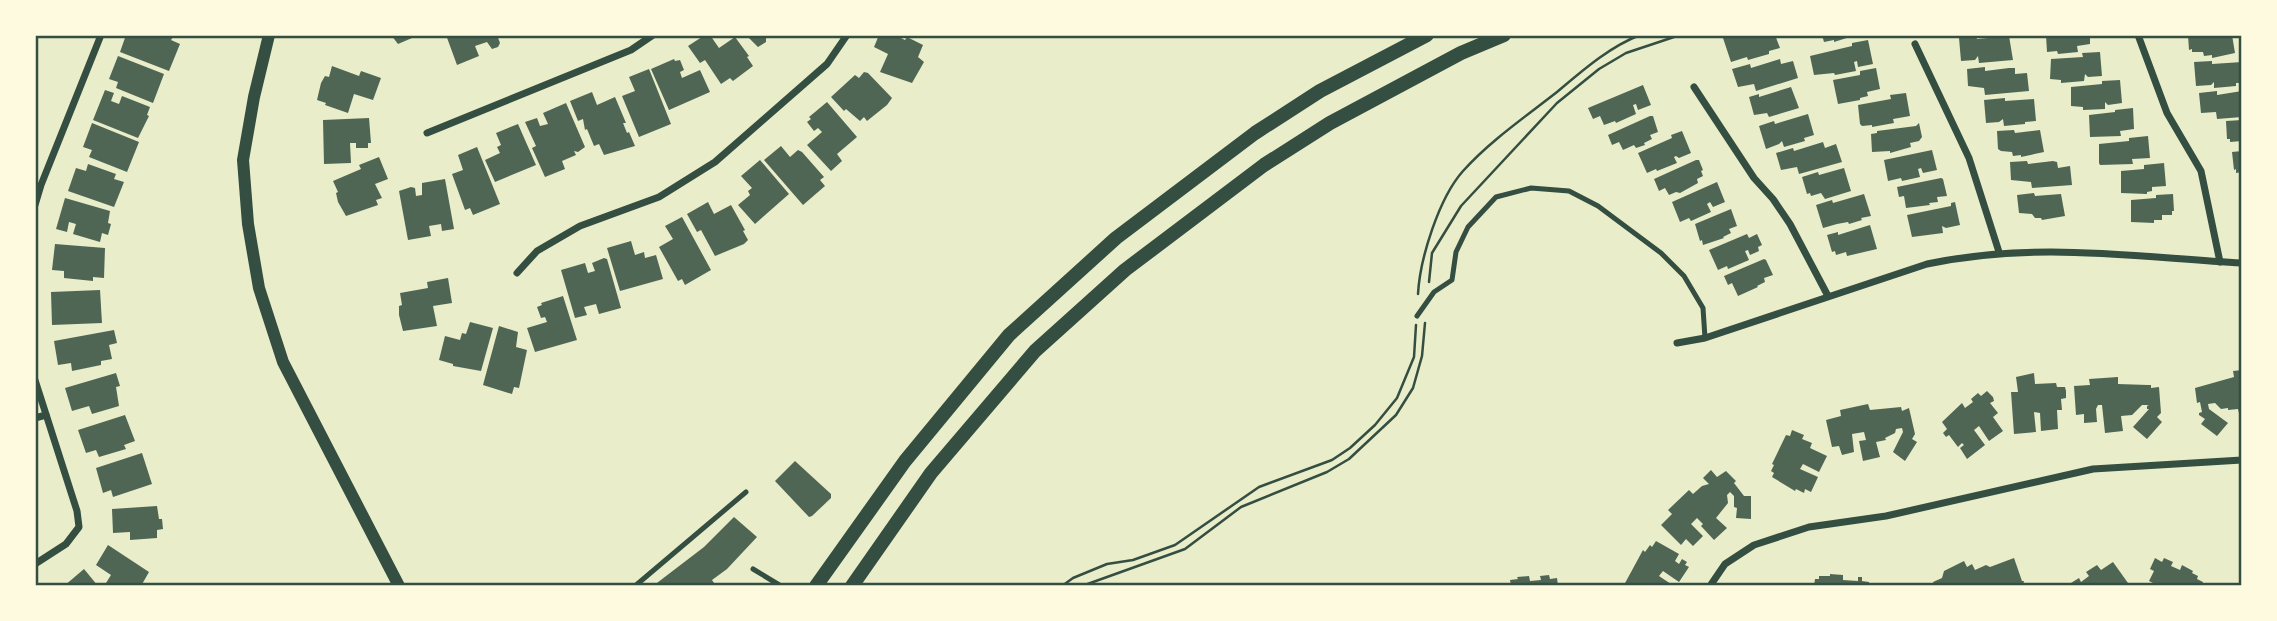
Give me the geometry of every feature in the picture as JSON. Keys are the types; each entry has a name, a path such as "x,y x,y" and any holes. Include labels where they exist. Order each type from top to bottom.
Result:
{"main road":[{"path":"816,586 905,461 1009,335 1116,238 1255,134 1321,92 1427,35"},
{"path":"852,586 931,473 1035,351 1125,270 1264,165 1329,123 1461,52 1504,35"}],"street":[{"path":"35,205 101,35"},
{"path":"269,35 243,160 248,224 259,288 283,362 399,586"},
{"path":"427,133 631,50 653,35"},
{"path":"517,273 537,251 580,226 659,197 715,162 827,64 846,35"},
{"path":"2138,35 2167,113 2201,171 2220,262"},
{"path":"1915,44 1969,158 1999,252"},
{"path":"1694,87 1754,178 1790,224 1828,296"},
{"path":"1676,343 1705,338 1927,264 1999,252 2105,252 2242,263"},
{"path":"35,380 77,511 79,527 66,544 35,564"},
{"path":"35,418 46,415"},
{"path":"1710,586 1726,564 1754,545 1809,527 1886,516 2093,470 2242,460"}],"lane":[{"path":"1417,316 1434,292 1452,280 1456,253 1468,227 1496,197 1531,187 1570,191 1598,206 1661,253 1684,276 1703,309 1705,338"},
{"path":"635,586 746,492"},
{"path":"753,569 781,586"}],"path":[{"path":"1062,586 1073,578 1107,564 1133,560 1175,545 1259,487 1332,460 1375,425 1398,398 1414,357 1424,250 1461,173 1507,131 1595,61 1640,35"},
{"path":"1082,586 1185,549 1241,508 1327,472 1349,459 1396,415 1413,388 1422,355 1432,253 1475,188 1557,103 1580,83 1626,53 1680,35"}],"building":[{"path":"126,35 173,37 171,40 180,44 169,71 120,52"},
{"path":"391,35 419,35 398,44"},
{"path":"446,35 497,35 500,43 492,49 487,42 475,46 479,56 457,65"},
{"path":"705,35 710,35 719,48 735,37 753,66 733,81 730,78 721,84 705,60 700,63 688,46"},
{"path":"746,35 768,35 766,42 758,47"},
{"path":"879,35 900,35 899,37 905,40 907,37 923,45 918,57 924,62 912,83 880,72 888,54 874,47"},
{"path":"1735,35 1775,35 1780,48 1748,60 1747,57 1731,62 1723,38"},
{"path":"1822,35 1853,35 1853,36 1824,42"},
{"path":"2046,35 2090,35 2090,44 2077,46 2078,52 2047,52"},
{"path":"2188,35 2232,35 2235,53 2212,58 2212,55 2204,56 2203,52 2192,52 2192,49 2189,50"},
{"path":"1976,36 1977,39 2009,36 2013,60 1979,63 1978,56 1975,60 1961,61 1959,38"},
{"path":"1868,40 1873,64 1858,67 1857,61 1854,62 1856,71 1814,75 1810,56"},
{"path":"2100,52 2102,76 2088,77 2085,74 2084,81 2061,83 2061,80 2050,79 2051,59 2083,57 2082,53"},
{"path":"118,56 164,74 153,103 116,88 118,82 109,79"},
{"path":"674,59 680,60 684,70 680,72 682,78 700,70 710,92 669,110 651,69"},
{"path":"1780,59 1781,64 1793,61 1798,78 1756,91 1754,84 1738,87 1732,69 1750,64 1751,68"},
{"path":"2212,61 2212,64 2242,62 2242,83 2214,88 2214,82 2211,85 2196,86 2194,62"},
{"path":"332,66 359,76 361,71 381,78 373,100 354,94 348,113 317,100 321,83 325,76 329,77"},
{"path":"1985,67 1985,71 2015,68 2015,74 2027,73 2029,91 1985,95 1984,88 1968,86 1967,69"},
{"path":"1876,68 1880,89 1867,92 1868,96 1860,100 1838,104 1833,80 1860,75 1860,71"},
{"path":"649,69 671,124 639,137 622,96 635,91 629,77"},
{"path":"864,72 892,98 867,121 864,117 860,121 846,109 844,111 831,97 855,75 859,78"},
{"path":"2120,80 2122,103 2108,105 2105,102 2105,109 2083,110 2083,107 2071,106 2071,87"},
{"path":"1643,85 1651,105 1638,110 1636,104 1633,105 1636,114 1616,123 1615,121 1604,125 1600,116 1593,119 1588,108"},
{"path":"1791,87 1799,108 1769,117 1767,113 1754,115 1749,97 1759,94 1759,97"},
{"path":"105,90 114,93 111,101 119,104 122,96 150,107 149,116 138,138 93,120"},
{"path":"2217,91 2217,95 2242,91 2242,117 2217,119 2216,112 2201,113 2199,93"},
{"path":"592,92 597,105 615,97 626,123 623,123 627,133 629,132 635,146 604,155 599,144 594,146 587,129 585,130 583,119 578,121 570,101"},
{"path":"1906,93 1910,116 1893,119 1894,123 1872,127 1860,124 1858,105 1891,99 1890,95"},
{"path":"2005,98 2005,101 2034,99 2036,121 2004,126 2003,119 1986,123 1984,100"},
{"path":"827,102 857,137 837,154 842,161 831,171 807,145 822,132 818,128 814,131 807,122 811,119 809,117"},
{"path":"566,103 585,147 578,152 574,151 576,155 562,161 565,169 545,177 532,148 536,146 525,122 537,118 540,126 548,124 543,113"},
{"path":"2133,108 2134,129 2120,131 2121,136 2090,137 2089,115"},
{"path":"1808,114 1814,135 1804,138 1805,141 1784,147 1782,141 1766,149 1759,126"},
{"path":"1653,116 1658,132 1650,135 1652,139 1644,143 1645,145 1636,148 1634,145 1623,150 1619,142 1612,145 1608,135"},
{"path":"369,118 371,143 368,143 368,148 356,148 356,143 350,143 351,163 324,164 323,120"},
{"path":"2242,120 2242,141 2230,142 2230,139 2227,139 2226,121"},
{"path":"92,123 139,142 127,172 89,157 92,150 83,147"},
{"path":"1919,123 1922,137 1919,141 1910,143 1911,147 1890,153 1872,152 1871,134 1916,126"},
{"path":"518,124 536,165 495,182 485,160 500,153 497,147 501,145 496,133"},
{"path":"2014,130 2015,133 2040,130 2044,152 2021,157 1998,149 1997,131"},
{"path":"1682,131 1691,153 1679,158 1676,156 1674,157 1677,163 1647,173 1638,153"},
{"path":"2148,136 2150,158 2132,159 2133,164 2100,165 2099,144"},
{"path":"1823,142 1825,148 1836,144 1842,162 1799,174 1797,167 1781,170 1776,153 1793,148 1794,151"},
{"path":"781,146 790,157 798,150 802,152 824,177 820,180 825,186 803,205 764,160"},
{"path":"477,147 500,204 473,215 470,208 465,210 452,174 463,170 458,155"},
{"path":"1932,150 1937,170 1923,173 1921,168 1918,169 1920,177 1888,181 1884,160"},
{"path":"2242,151 2242,172 2236,173 2232,152"},
{"path":"379,157 388,179 375,184 382,198 376,200 378,205 346,216 338,202 338,192 333,181 361,169 359,165"},
{"path":"760,160 789,194 755,224 738,205 750,195 748,191 752,188 741,176"},
{"path":"1699,160 1703,170 1703,176 1697,179 1698,183 1680,193 1669,195 1665,188 1659,191 1654,179"},
{"path":"2027,161 2028,164 2053,161 2057,162 2058,168 2070,166 2072,185 2032,188 2031,182 2011,180 2010,162"},
{"path":"2164,163 2166,186 2152,187 2152,191 2147,194 2121,193 2121,171 2144,169 2144,165"},
{"path":"88,164 116,174 114,179 124,182 114,207 68,191 76,168 86,171"},
{"path":"1844,168 1851,191 1825,199 1821,193 1811,196 1810,193 1807,194 1802,177"},
{"path":"1941,178 1947,196 1937,197 1938,202 1906,208 1904,196 1899,197 1897,187"},
{"path":"445,179 454,229 442,231 441,224 429,226 431,236 408,240 399,191 411,187 415,188 416,196 422,195 422,183"},
{"path":"1717,182 1725,202 1713,207 1710,202 1707,204 1711,212 1691,221 1689,218 1680,222 1672,202"},
{"path":"2034,193 2035,196 2061,194 2065,216 2042,220 2032,214 2019,213 2017,195"},
{"path":"1864,194 1871,216 1849,224 1848,222 1823,228 1816,205"},
{"path":"2173,194 2172,215 2162,215 2162,220 2154,220 2154,223 2131,222 2131,200"},
{"path":"65,198 110,211 108,235 102,233 100,242 73,234 76,224 69,222 67,232 56,229"},
{"path":"708,202 714,214 731,205 745,230 743,231 748,240 744,244 715,256 701,230 697,232 687,214"},
{"path":"1955,202 1960,225 1946,228 1942,226 1943,233 1912,237 1907,215 1951,206 1951,203"},
{"path":"1731,209 1737,226 1729,229 1731,233 1724,238 1703,245 1695,224"},
{"path":"682,217 711,270 685,285 682,279 678,281 659,247 673,239 665,226"},
{"path":"1870,225 1877,249 1847,256 1846,252 1836,255 1835,251 1832,252 1827,235 1838,232 1838,235"},
{"path":"1747,234 1749,238 1757,234 1762,245 1758,247 1759,251 1750,255 1748,250 1745,251 1749,260 1728,269 1727,266 1718,270 1709,250"},
{"path":"631,241 635,255 644,252 645,258 656,255 663,279 620,291 607,248"},
{"path":"55,244 105,248 104,278 93,277 93,281 64,278 64,271 52,270"},
{"path":"607,259 621,308 599,314 596,304 584,307 587,315 575,318 561,270 585,263 588,273 595,271 592,263"},
{"path":"1764,259 1773,275 1764,278 1765,282 1758,287 1738,296 1732,283 1728,285 1724,276"},
{"path":"448,278 452,303 433,306 437,326 403,331 399,315 399,306 402,305 400,293 428,288 427,282"},
{"path":"100,290 102,323 52,325 51,292"},
{"path":"563,296 577,340 535,352 527,328 547,322 545,317 541,318 537,307 542,305 541,303"},
{"path":"470,322 493,328 481,371 453,366 439,360 445,336 460,340 462,333 466,334"},
{"path":"499,326 518,332 516,347 527,350 519,388 514,387 512,394 483,385"},
{"path":"114,330 117,343 109,345 112,359 101,361 101,365 72,371 71,363 58,365 54,341"},
{"path":"2242,370 2242,426 2238,409 2221,409 2215,403 2208,404 2209,409 2228,423 2217,436 2201,424 2205,419 2199,415 2202,412 2200,402 2197,403 2195,388 2234,377 2233,371"},
{"path":"116,373 120,386 116,387 119,406 92,414 89,406 72,411 65,388"},
{"path":"2034,373 2035,384 2056,383 2057,387 2065,387 2066,398 2061,399 2062,410 2057,410 2058,429 2041,431 2040,413 2034,412 2036,432 2014,434 2011,392 2018,392 2016,377"},
{"path":"2118,377 2118,384 2159,387 2161,413 2157,417 2162,422 2147,439 2133,427 2149,409 2149,405 2142,405 2132,415 2121,416 2123,431 2105,433 2102,405 2098,405 2096,409 2097,422 2084,423 2084,414 2076,415 2074,386 2090,385 2089,379"},
{"path":"1987,391 1994,401 1990,403 1998,413 1993,417 2003,431 1989,441 1979,426 1974,430 1985,445 1967,459 1960,448 1964,445 1962,443 1958,447 1949,435 1946,437 1943,433 1947,429 1942,422 1962,403 1965,408 1973,402 1971,399 1978,393 1981,396"},
{"path":"1868,404 1870,410 1901,407 1902,411 1909,408 1915,434 1912,439 1917,442 1905,461 1893,452 1903,432 1902,428 1896,429 1886,440 1876,442 1880,457 1863,461 1859,441 1866,440 1864,432 1852,434 1854,452 1842,455 1839,446 1832,447 1826,420 1841,416 1840,410"},
{"path":"125,415 135,441 124,445 126,449 99,457 96,450 86,453 78,430"},
{"path":"1792,430 1804,435 1802,439 1812,443 1810,448 1827,456 1819,472 1803,464 1800,469 1818,477 1811,492 1805,489 1804,493 1796,489 1795,491 1772,477 1772,464 1786,435 1790,436"},
{"path":"142,453 152,484 113,497 111,490 103,493 96,468"},
{"path":"795,461 831,494 831,498 809,517 775,481"},
{"path":"1711,470 1717,477 1726,471 1736,481 1734,483 1744,496 1751,496 1751,519 1736,518 1737,508 1734,507 1734,496 1730,492 1727,495 1728,503 1716,518 1727,528 1714,540 1697,518 1691,524 1703,536 1693,546 1686,539 1681,545 1661,525 1672,514 1668,510 1689,490 1693,494 1709,484 1703,478"},
{"path":"157,506 163,529 157,530 157,538 130,540 130,532 113,533 112,509"},
{"path":"734,517 757,537 727,569 712,580 716,586 653,586 704,547"},
{"path":"1656,541 1679,554 1675,561 1679,564 1682,559 1687,562 1685,565 1689,567 1679,582 1663,571 1659,576 1674,586 1624,585 1643,550 1645,552"},
{"path":"108,545 149,572 141,586 111,586 106,583 111,575 96,565"},
{"path":"2014,558 2024,581 2023,586 1934,586 1933,582 1942,578 1944,571 1964,561 1967,567 1972,564 1975,570"},
{"path":"2155,558 2162,562 2164,558 2173,562 2171,566 2180,570 2182,565 2193,571 2192,573 2198,576 2197,579 2203,582 2202,586 2153,586 2155,584 2149,581 2154,571 2150,569"},
{"path":"2113,562 2128,583 2123,586 2072,586 2071,583 2079,578 2081,582 2089,576 2086,572 2097,565 2101,570"},
{"path":"84,569 98,586 64,586"},
{"path":"1549,575 1550,579 1557,578 1558,586 1511,586 1510,580 1518,579 1517,577 1529,576 1530,581 1541,580 1540,576"},
{"path":"1843,575 1843,580 1858,581 1858,577 1862,577 1862,581 1869,582 1869,586 1814,586 1815,579 1819,579 1819,576"}]}
